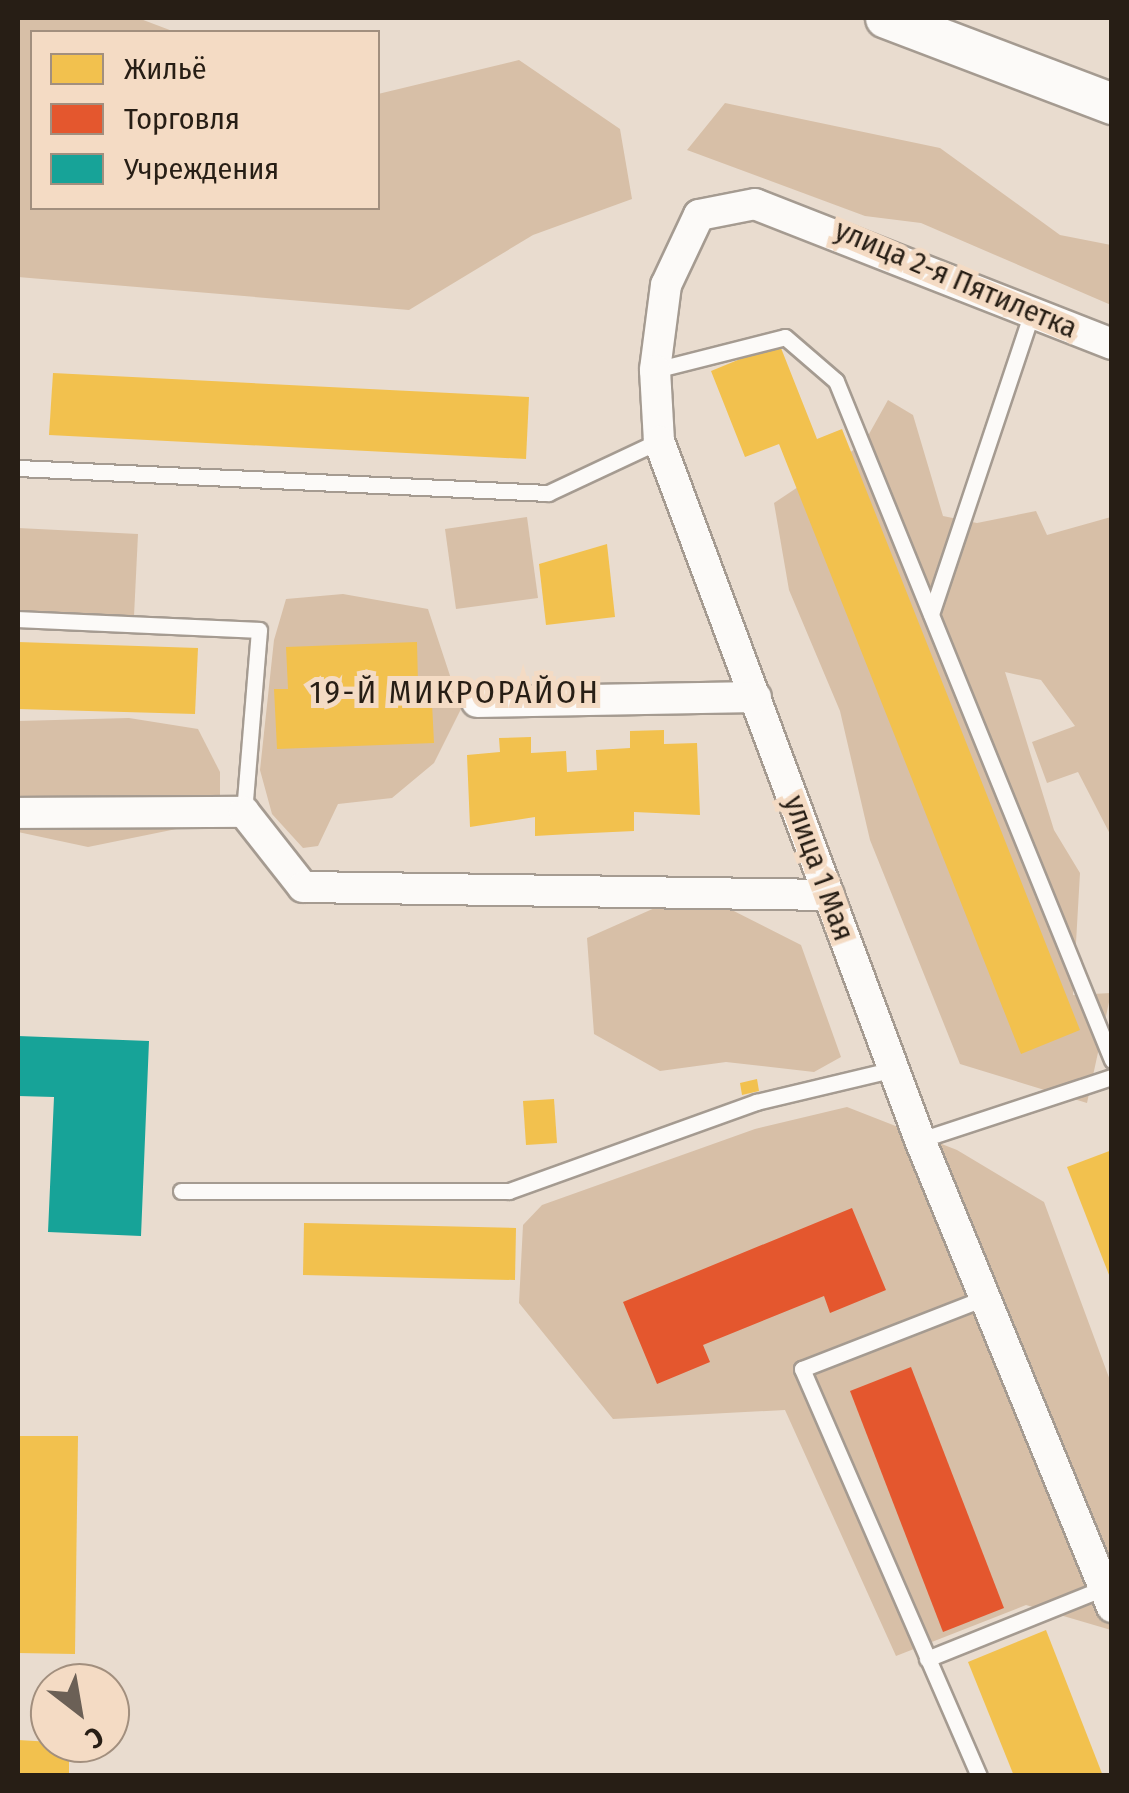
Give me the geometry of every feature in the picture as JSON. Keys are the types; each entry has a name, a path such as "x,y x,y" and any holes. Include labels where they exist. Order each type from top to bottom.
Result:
{"main road":[{"path":"886,18 1112,104"}],"street":[{"name":"улица 1 Мая","path":"801,214 755,204 699,215 666,285 655,370 659,441 920,1140 1108,1597"},
{"name":"улица 2-я Пятилетка","path":"801,214 1112,344"},
{"path":"477,702 756,697"},
{"path":"18,814 244,812 303,888 829,894"}],"lane":[{"path":"931,614 1033,310"},
{"path":"655,370 784,337 836,382 1112,1060"},
{"path":"18,468 548,493 659,441"},
{"path":"18,618 259,630 244,812"},
{"path":"181,1191 510,1192 756,1102 894,1069"},
{"path":"920,1140 1112,1077"},
{"path":"980,1776 802,1369 984,1298"},
{"path":"927,1658 1108,1597"}],"shaded area":[{"path":"18,18 138,18 170,30 30,30 30,210 380,210 380,94 519,60 620,129 632,199 533,235 409,310 18,277"},
{"path":"725,103 940,148 1060,235 1111,245 1111,305 921,223 865,216 687,150"},
{"path":"888,400 913,415 943,516 977,523 1036,511 1047,535 1111,517 1111,836 1078,772 1047,783 1032,742 1075,726 1041,680 1005,672 1054,830 1080,873 1073,995 1111,993 1087,1103 960,1064 870,840 840,711 789,590 774,503 864,443"},
{"path":"527,517 538,598 456,609 445,529"},
{"path":"18,528 138,534 134,616 18,611"},
{"path":"343,594 428,609 461,709 434,763 392,798 338,804 318,846 303,848 272,814 260,770 274,640 286,599"},
{"path":"129,718 198,729 220,772 220,802 186,827 88,847 18,832 18,721"},
{"path":"714,901 801,945 841,1057 814,1072 726,1062 660,1071 594,1034 587,938 657,907"},
{"path":"847,1107 957,1150 1044,1202 1111,1383 1111,1630 1026,1605 896,1656 785,1410 613,1419 519,1303 523,1225 542,1205 755,1129"}],"building: Жильё":[{"path":"779,343 817,439 842,429 1080,1030 1021,1054 779,444 745,457 711,371"},
{"path":"53,373 529,397 526,459 49,435"},
{"path":"607,544 615,617 546,625 539,564"},
{"path":"18,642 198,648 195,714 18,709"},
{"path":"417,642 418,684 431,683 434,743 277,749 274,689 288,689 286,647"},
{"path":"664,730 664,744 697,743 700,815 634,812 634,831 535,836 535,817 470,827 467,755 500,752 499,738 531,737 531,753 566,751 567,772 597,770 596,750 630,748 630,731"},
{"path":"757,1079 759,1091 742,1095 740,1083"},
{"path":"554,1099 557,1143 526,1145 523,1101"},
{"path":"1112,1150 1112,1280 1111,1280 1067,1167"},
{"path":"304,1223 516,1228 515,1280 303,1275"},
{"path":"18,1436 78,1436 75,1654 18,1653"},
{"path":"1046,1630 1103,1776 1014,1776 968,1662"},
{"path":"18,1740 30,1741 30,1763 69,1763 69,1776 18,1776"}],"building: Торговля":[{"path":"852,1208 886,1290 830,1313 824,1296 703,1345 710,1362 657,1384 623,1302"},
{"path":"911,1367 1004,1608 943,1632 850,1391"}],"building: Учреждения":[{"path":"18,1036 149,1041 141,1236 48,1232 54,1097 18,1096"}],"district":[{"name":"19-Й МИКРОРАЙОН","path":"455,692"}]}
